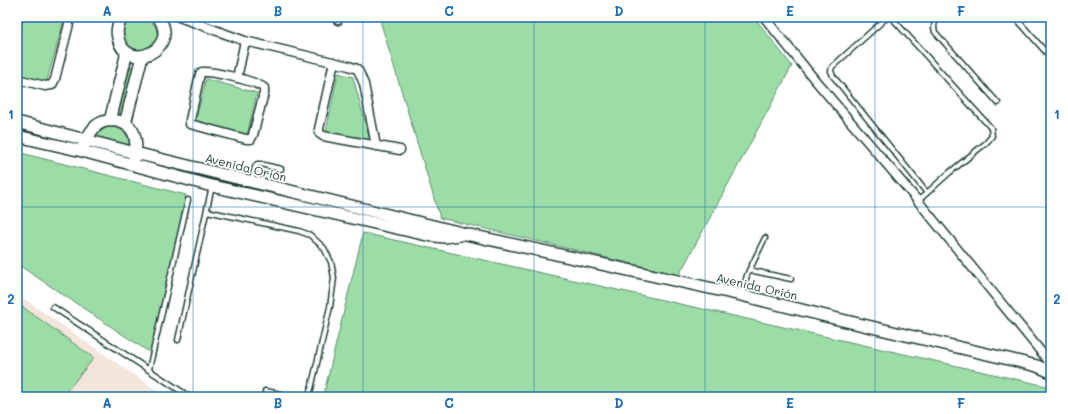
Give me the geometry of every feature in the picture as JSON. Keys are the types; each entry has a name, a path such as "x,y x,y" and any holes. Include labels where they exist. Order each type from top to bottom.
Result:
{"street":[{"path":"17,22 18,17"},
{"path":"17,79 45,86 52,85 69,24 68,17"},
{"path":"123,17 119,23 117,34 120,44 127,52 133,55 142,56 150,54 160,45 164,33 163,20"},
{"path":"179,17 245,41 334,62 357,69 364,84 376,146"},
{"path":"764,17 815,80 918,201 1051,365"},
{"path":"237,78 245,41"},
{"path":"110,121 127,52"},
{"path":"125,124 142,56"},
{"path":"334,62 319,133 323,136 400,150"},
{"path":"204,72 237,78 261,85 264,88 264,93 251,139 190,124 201,73 204,72"},
{"path":"82,152 86,140 96,126 104,122 119,121 130,128 134,134 136,147 132,165"},
{"name":"Avenida Orión","path":"17,122 135,153 470,235 741,295 1037,366 1051,372"},
{"name":"Avenida Orión","path":"17,136 212,186 427,235 444,237 470,235"},
{"name":"Avenida Orión","path":"1037,366 1051,365"}],"lane":[{"path":"918,201 992,136 991,128 893,19 889,17 832,67 831,71 833,76 927,193"},
{"path":"940,17 934,26 935,32 998,103"},
{"path":"1015,17 1051,58"},
{"path":"251,181 257,164 282,169"},
{"path":"178,340 212,186"},
{"path":"149,370 188,200"},
{"path":"207,211 299,231 310,235 324,248 331,262 334,278 330,307 311,389 308,395 304,397"},
{"path":"741,295 746,274 765,238"},
{"path":"749,270 791,279"},
{"path":"53,307 190,397"},
{"path":"265,391 298,397"}],"shaded area":[{"path":"17,294 166,397 17,397"}],"green space":[{"path":"23,17 52,17 64,20 46,84 17,76 17,38"},
{"path":"133,17 146,18 155,26 157,34 156,42 147,51 128,50 120,33 127,20"},
{"path":"379,17 754,17 792,66 679,275 440,218"},
{"path":"130,66 133,67 133,69 123,115 117,113"},
{"path":"338,73 353,77 370,140 326,132"},
{"path":"206,79 257,93 247,135 195,123"},
{"path":"108,127 117,128 124,133 128,139 129,148 95,140 97,135 103,129"},
{"path":"17,152 186,195 155,356 17,264"},
{"path":"139,156 431,232 252,190 138,159"},
{"path":"363,233 1051,387 1051,397 323,397"},
{"path":"17,303 94,358 62,397 17,397"}]}
